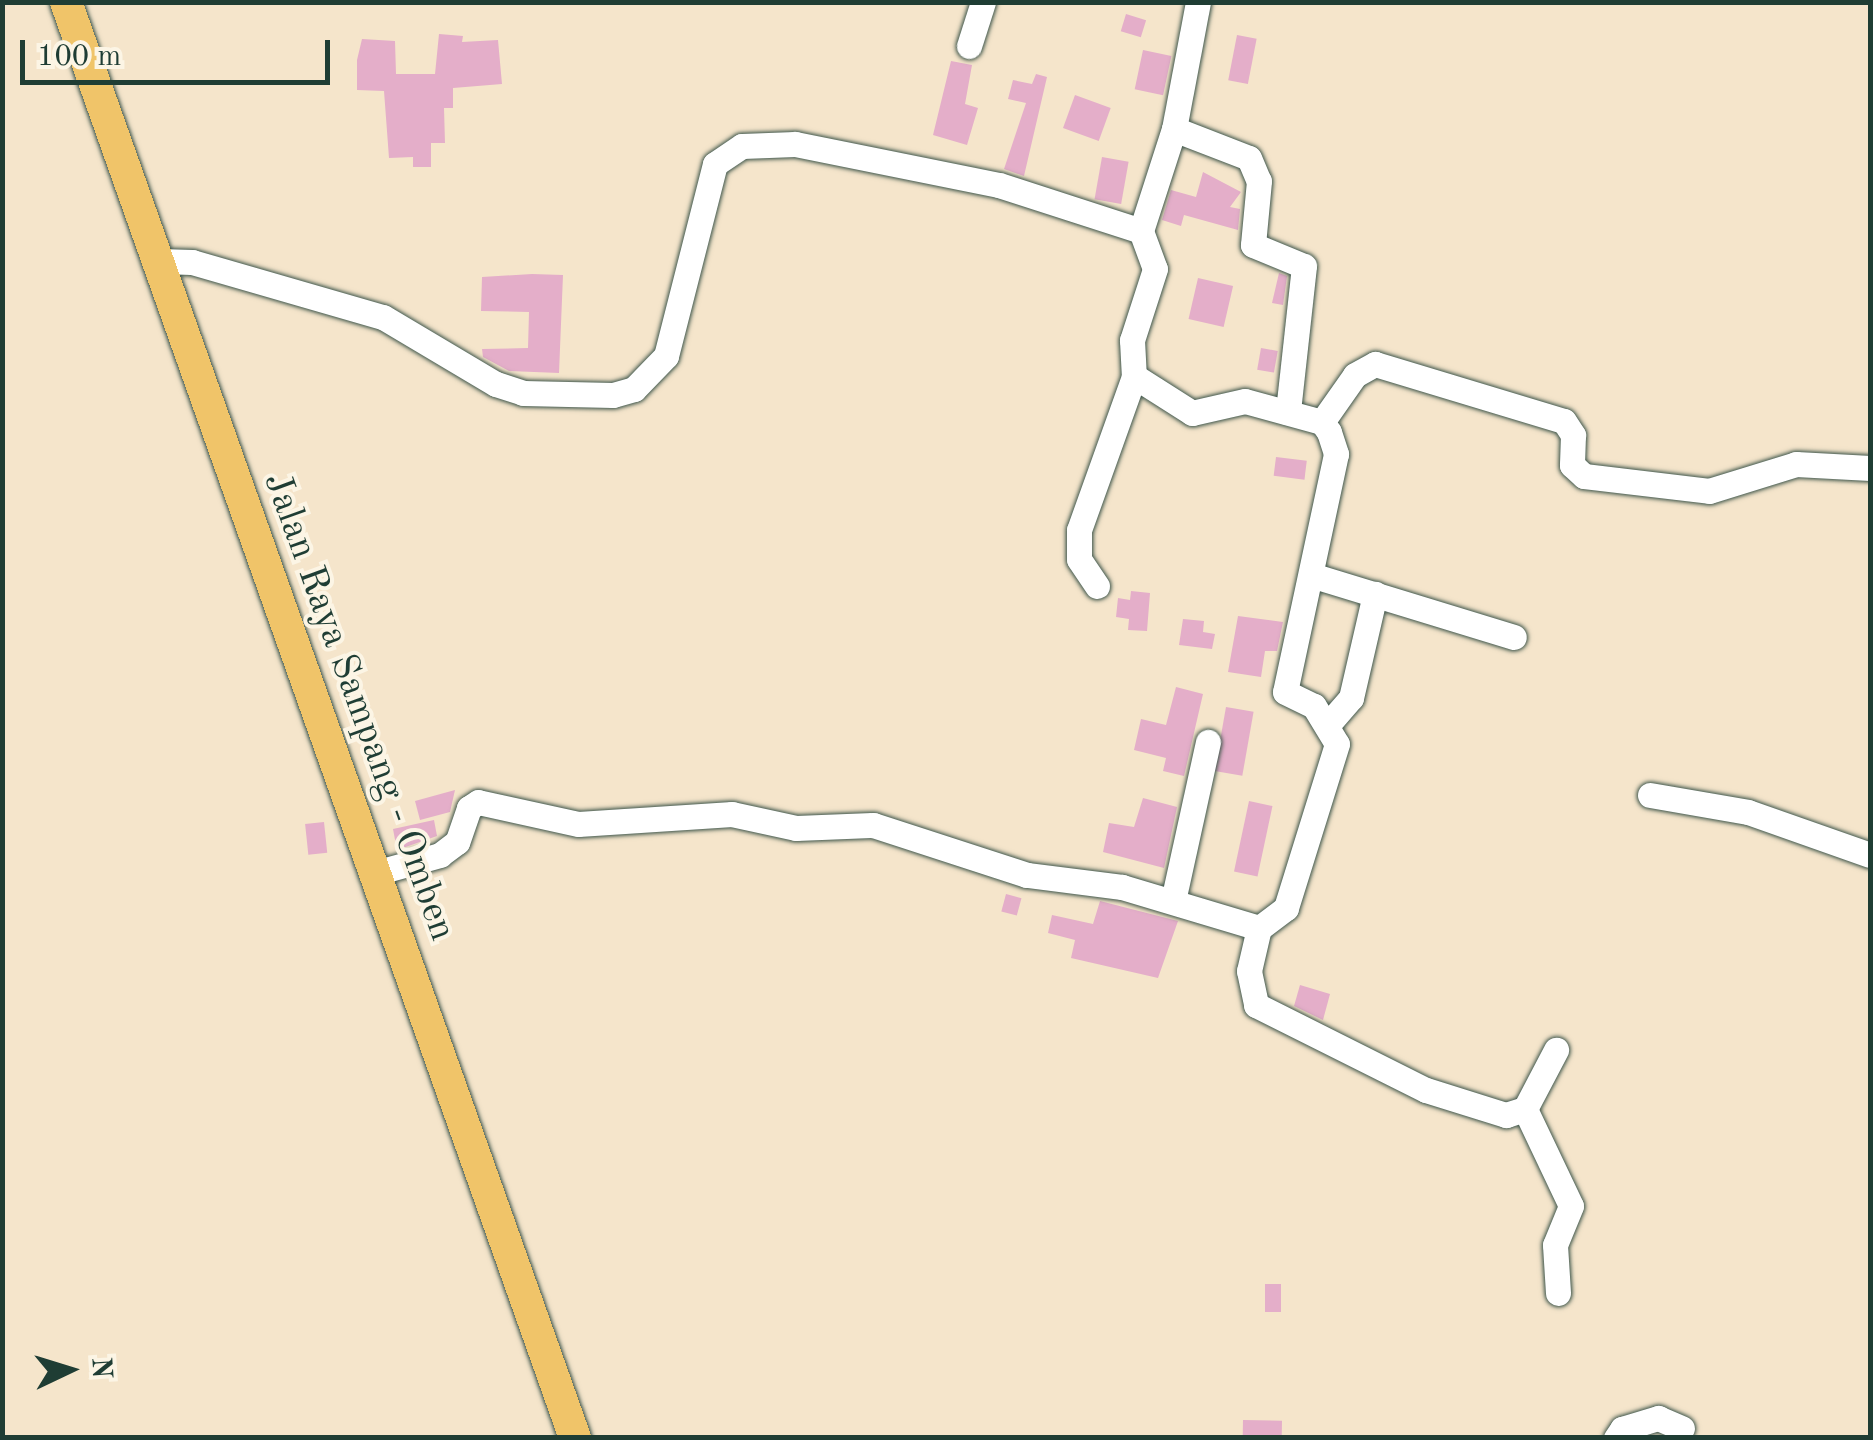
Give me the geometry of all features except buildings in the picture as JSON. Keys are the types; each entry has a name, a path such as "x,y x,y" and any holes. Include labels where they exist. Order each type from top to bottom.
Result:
{"main road":[{"name":"Jalan Raya Sampang - Omben","path":"66,2 575,1438"}],"street":[{"path":"969,46 982,2"},
{"path":"1096,586 1079,560 1079,530 1134,376 1132,340 1155,270 1141,231 1174,129 1198,2"},
{"path":"1174,129 1249,158 1259,181 1253,246 1298,262 1307,273 1288,412"},
{"path":"160,261 192,262 382,316 496,384 522,393 587,397 634,389 666,356 692,276 708,175 723,155 742,146 795,144 918,166 1141,231"},
{"path":"1322,422 1354,375 1375,364 1564,422 1572,435 1572,465 1584,476 1709,492 1796,464 1870,468"},
{"path":"1134,376 1192,412 1246,401 1322,422 1336,454 1285,692 1330,722 1337,744 1286,908 1259,928 1248,971 1256,1005 1426,1090 1506,1116 1525,1109 1556,1050"},
{"path":"1311,575 1514,637"},
{"path":"1330,722 1352,698 1375,594"},
{"path":"1173,901 1208,742"},
{"path":"1650,795 1748,812 1870,855"},
{"path":"375,873 440,855 457,842 469,808 478,802 578,824 732,814 796,828 862,823 1028,876 1070,876 1173,901 1259,928"},
{"path":"1525,1109 1571,1206 1555,1245 1558,1293"},
{"path":"1616,1438 1622,1429 1658,1418 1682,1428"}]}
